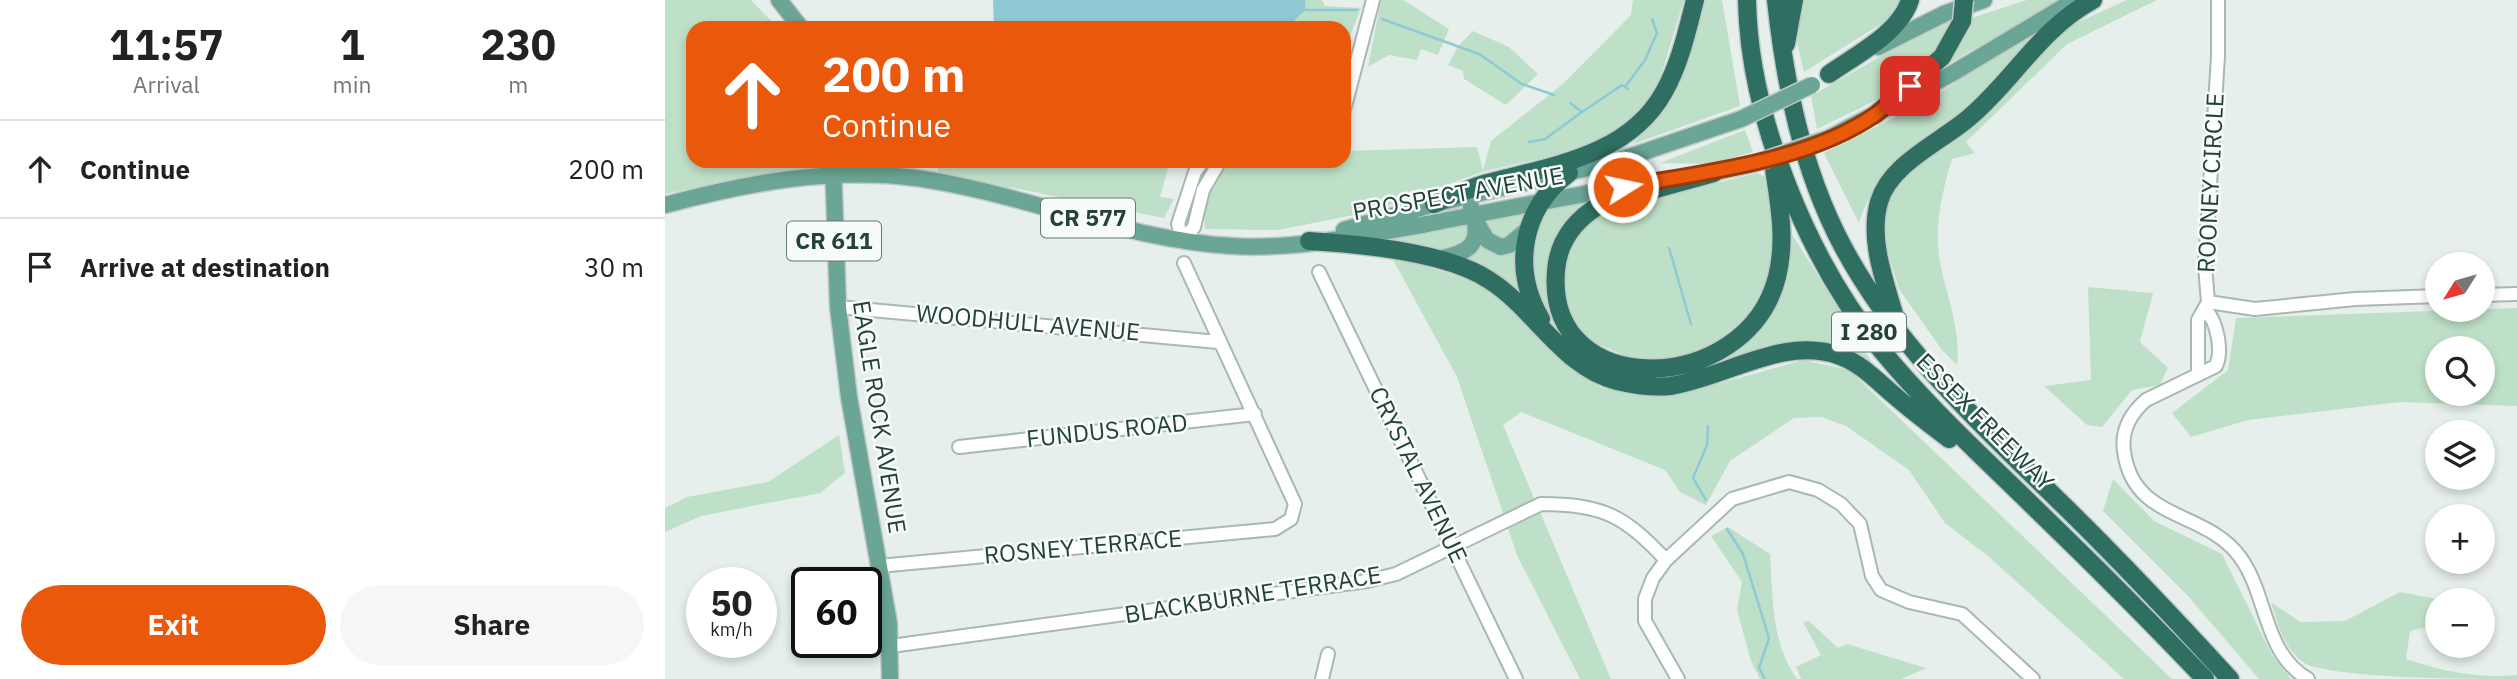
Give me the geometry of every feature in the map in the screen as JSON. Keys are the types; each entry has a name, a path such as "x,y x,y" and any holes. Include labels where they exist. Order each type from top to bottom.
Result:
{"highway":[{"path":"1434,204 1479,186 1582,157 1627,134 1664,92 1684,41 1695,0"},
{"name":"ESSEX FREEWAY","path":"1747,0 1758,88 1769,130 1798,208 1838,288 1880,349 1938,415 2024,496 2205,679"},
{"name":"ESSEX FREEWAY","path":"1776,0 1783,61 1799,136 1841,242 1864,283 1900,334 1976,421 2160,602 2230,679"},
{"path":"1783,61 1794,0"},
{"path":"1829,74 1893,27 1903,17 1910,0"},
{"path":"1875,115 1942,57 1962,21 1963,0"},
{"path":"1900,334 1878,256 1876,215 1884,191 1902,169 1971,116 2055,25 2093,0"},
{"path":"1714,173 1601,204 1587,212 1568,233 1556,262 1556,292 1570,329 1593,353 1609,361 1650,370 1693,364 1735,342 1762,312 1777,276 1783,220 1769,130"},
{"path":"1556,342 1528,295 1524,275 1527,230 1539,204 1550,189 1569,173"},
{"path":"1309,242 1366,245 1434,260 1489,280 1556,342 1595,373 1636,385 1668,386 1686,383 1788,352 1821,351 1837,355 1868,372 1896,398 2024,496"}],"main road":[{"path":"779,0 796,21"},
{"name":"PROSPECT AVENUE","path":"1309,242 1434,204 1569,173 1664,147 1741,119 1812,85 1898,36 1984,0"},
{"name":"PROSPECT AVENUE","path":"665,205 750,184 833,168 919,179 1182,240 1261,247 1376,233 1753,164 1829,138 1875,115 2075,0"},
{"name":"EAGLE ROCK AVENUE","path":"833,168 838,307 849,397 891,646 890,679"},
{"path":"1468,198 1487,240 1501,247 1509,245 1527,230"},
{"path":"1434,260 1461,254 1473,244 1476,236 1474,215"}],"street":[{"name":"ROONEY CIRCLE","path":"2218,0 2218,56 2205,266 2207,306 2255,309 2355,299 2425,296"},
{"path":"1351,81 1370,4"},
{"path":"1182,240 1178,224 1198,168"},
{"path":"1182,240 1194,227 1203,190 1216,168"},
{"path":"1184,263 1255,414"},
{"name":"CRYSTAL AVENUE","path":"1319,272 1516,679"},
{"path":"2495,295 2517,294"},
{"path":"2198,374 2198,320 2207,306 2214,318 2219,358 2216,366 2146,400 2129,418 2123,438 2127,467 2147,499 2165,511 2226,539 2252,575 2276,645 2296,672 2308,679"},
{"name":"WOODHULL AVENUE","path":"838,307 1219,341"},
{"name":"ROSNEY TERRACE","path":"879,566 1275,529 1291,519 1295,504 1255,414"},
{"name":"FUNDUS ROAD","path":"959,447 1255,414"},
{"path":"1678,679 1645,621 1645,599 1653,578 1667,561 1733,499 1755,490 1789,482 1818,490 1841,504 1860,524 1872,576 1881,590 1909,602 1962,614 2033,679"},
{"name":"BLACKBURNE TERRACE","path":"891,646 1367,581 1396,573 1541,504 1565,504 1617,516 1636,528 1667,561"},
{"path":"1322,679 1328,654"}],"green space":[{"path":"665,0 751,0 771,21 686,21 686,168 814,168 815,176 713,184 665,194"},
{"path":"1305,0 1322,0 1325,6 1361,8 1351,33 1351,21 1294,21 1306,10"},
{"path":"1381,0 1403,0 1449,29 1438,55 1421,49 1417,60 1389,55 1368,67"},
{"path":"1633,0 1684,0 1653,101 1624,127 1590,147 1482,172 1374,211 1278,230 1205,229 1207,201 1223,168 1351,168 1351,151 1477,147 1483,170 1491,141 1564,83 1631,15"},
{"path":"1705,0 1722,0 1740,106 1633,144 1664,107 1683,70"},
{"path":"1800,0 1902,0 1889,19 1804,72 1797,42"},
{"path":"2027,0 2062,0 1949,63 1971,18"},
{"path":"2127,0 2157,0 2067,44 1966,142 1975,153 1952,159 1941,202 1938,246 1957,335 1957,365 1942,350 1899,289 1879,223 1895,182 2063,29"},
{"path":"1950,21 1934,53 1889,94 1817,129 1811,96 1934,26"},
{"path":"1473,31 1509,47 1538,74 1506,105 1464,79 1463,71 1448,65 1459,45"},
{"path":"2033,34 1981,97 1955,120 1906,154 1879,181 1859,223 1824,153 1923,103"},
{"path":"1745,130 1753,152 1710,164 1660,163"},
{"path":"938,168 1168,168 1160,197 1174,199 1164,218 938,173"},
{"path":"1757,173 1765,177 1775,241 1765,290 1735,331 1704,350 1654,364 1628,357 1591,341 1571,317 1559,283 1565,245 1592,214"},
{"path":"1600,199 1549,262 1578,356 1550,321 1537,295 1532,280 1530,250 1545,209"},
{"path":"1526,213 1517,231 1499,241 1482,226 1485,221"},
{"path":"1465,225 1469,235 1464,248 1450,253 1378,241"},
{"path":"1790,231 1881,377 1838,349 1707,369 1755,332 1780,291"},
{"path":"1479,242 1497,254 1516,252 1517,273 1526,305 1463,262 1476,252"},
{"path":"1391,256 1491,286 1547,343 1601,388 1675,396 1803,360 1849,370 2172,679 2124,679 1988,556 1945,523 1909,470 1846,426 1821,417 1794,418 1730,461 1706,505 1680,492 1665,470 1521,412 1503,425 1611,679 1580,679 1517,555 1457,377"},
{"path":"2088,287 2153,293 2140,342 2168,368 2160,385 2132,390 2102,427 2087,425 2044,386 2091,380"},
{"path":"2517,308 2517,406 2495,405 2495,336 2425,336 2425,403 2400,402 2248,420 2191,437 2172,413 2228,370 2236,318 2425,311 2425,322 2495,322 2495,309"},
{"path":"839,435 845,473 820,493 701,516 665,532 665,508 687,497 768,482"},
{"path":"2113,479 2154,521 2222,554 2272,655 2291,679 2259,679 2188,596 2103,511"},
{"path":"1728,527 1770,554 1778,635 1788,665 1797,679 1760,679 1751,661 1737,610 1742,582 1711,536"},
{"path":"2400,592 2425,597 2425,627 2410,631 2406,659 2461,673 2517,675 2517,679 2379,676 2308,665 2288,646 2271,602 2300,622 2345,621"},
{"path":"1809,621 1838,648 1847,644 1926,668 1902,679 1801,679 1796,667 1821,655 1803,622"}],"water":[{"path":"993,0 1305,0 1306,10 1294,21 994,21"}],"waterway":[{"path":"1306,10 1357,10"},
{"path":"1382,19 1479,54 1522,84 1554,95"},
{"path":"1625,87 1645,60 1657,33 1652,19"},
{"path":"1570,103 1582,112 1622,85 1628,89"},
{"path":"1529,142 1545,139 1582,112"},
{"path":"1669,248 1691,324"},
{"path":"1706,500 1693,478 1707,445 1708,426"},
{"path":"1727,529 1743,554 1769,638 1759,668 1765,679"}],"route":[{"path":"1623,187 1734,169 1790,152 1829,138 1875,115 1910,86"}]}
